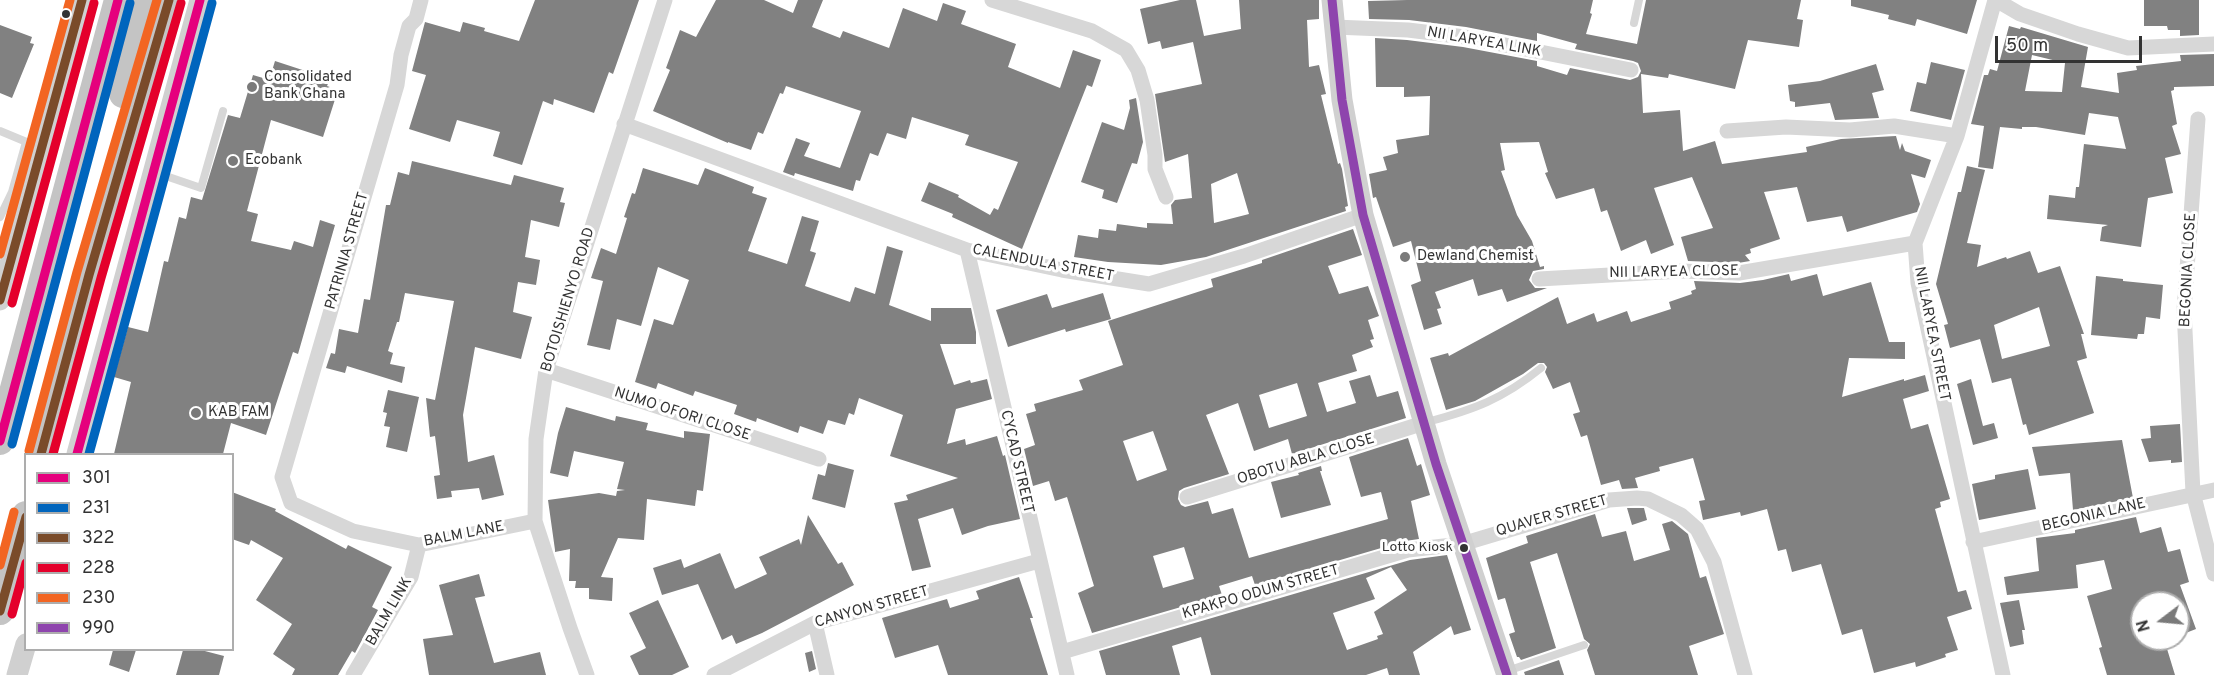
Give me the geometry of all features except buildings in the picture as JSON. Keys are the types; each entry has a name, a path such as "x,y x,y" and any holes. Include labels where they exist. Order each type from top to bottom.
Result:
{"highway":[{"path":"0,441 118,0"},
{"path":"89,275 92,222 128,77 144,0"},
{"path":"41,453 89,275 169,0"},
{"path":"0,611 24,522"}],"street":[{"path":"0,300 34,145 82,0"},
{"path":"77,453 200,0"},
{"name":"PATRINIA STREET","path":"291,503 282,477 397,85 401,55 409,26 416,19 421,0"},
{"name":"BOTOISHIENYO ROAD","path":"587,675 535,521 536,439 546,370 665,0"},
{"path":"992,0 1092,31 1126,50 1138,70 1147,100 1155,169 1166,197"},
{"path":"1332,0 1342,100 1364,214 1462,544 1507,673"},
{"path":"1995,0 2020,14 2069,32 2128,48 2214,44"},
{"name":"NII LARYEA STREET","path":"1995,0 1957,136 1915,243 1918,283 2003,675"},
{"name":"NII LARYEA LINK","path":"1334,27 1408,30 1465,37 1631,70"},
{"name":"BEGONIA CLOSE","path":"2198,119 2184,310 2193,493 2214,574"},
{"name":"CALENDULA STREET","path":"624,124 967,250 1027,264 1149,284 1244,255 1364,214"},
{"path":"1727,131 1786,128 1850,130 1894,126 1957,136"},
{"name":"NII LARYEA CLOSE","path":"1539,279 1681,271 1739,273 1915,243"},
{"name":"CYCAD STREET","path":"967,250 1067,675"},
{"name":"NUMO OFORI CLOSE","path":"546,370 819,459"},
{"name":"OBOTU ABLA CLOSE","path":"1187,497 1425,423"},
{"name":"BEGONIA LANE","path":"1973,542 2214,490"},
{"name":"QUAVER STREET","path":"1462,544 1609,500 1648,499 1681,515 1697,529 1707,546 1714,562 1745,675"},
{"name":"BALM LANE","path":"291,503 353,531 419,545 535,521"},
{"name":"KPAKPO ODUM STREET","path":"1062,652 1408,550 1462,544"},
{"name":"BALM LINK","path":"352,675 411,577 419,545"},
{"name":"CANYON STREET","path":"714,675 815,623 1039,561"},
{"path":"815,623 827,675"},
{"path":"17,675 24,651"}],"lane":[{"path":"1634,23 1639,0"},
{"path":"153,172 201,188 223,111"},
{"path":"0,131 34,145 0,218"},
{"path":"1425,423 1468,411 1495,399 1516,388 1541,368"},
{"path":"1507,673 1584,645"}],"transit line":[{"name":"230","path":"0,254 70,0"},
{"name":"322","path":"0,300 82,0"},
{"name":"301","path":"0,441 118,0"},
{"name":"230","path":"29,451 77,272 157,0"},
{"name":"322","path":"41,453 89,275 169,0"},
{"name":"301","path":"77,453 200,0"},
{"name":"990","path":"1332,0 1342,100 1363,215 1436,464 1507,675"},
{"name":"228","path":"12,303 94,3"},
{"name":"231","path":"12,444 130,3"},
{"name":"228","path":"53,453 101,278 181,3"},
{"name":"231","path":"89,453 212,3"},
{"name":"230","path":"0,565 14,512"},
{"name":"322","path":"0,611 24,524"},
{"name":"228","path":"12,614 24,570"}],"place":[{"name":"Consolidated Bank Ghana","path":"252,87"},
{"name":"Ecobank","path":"233,161"},
{"name":"Dewland Chemist","path":"1405,257"},
{"name":"KAB FAM","path":"196,413"},
{"name":"Lotto Kiosk","path":"1464,548"}]}
